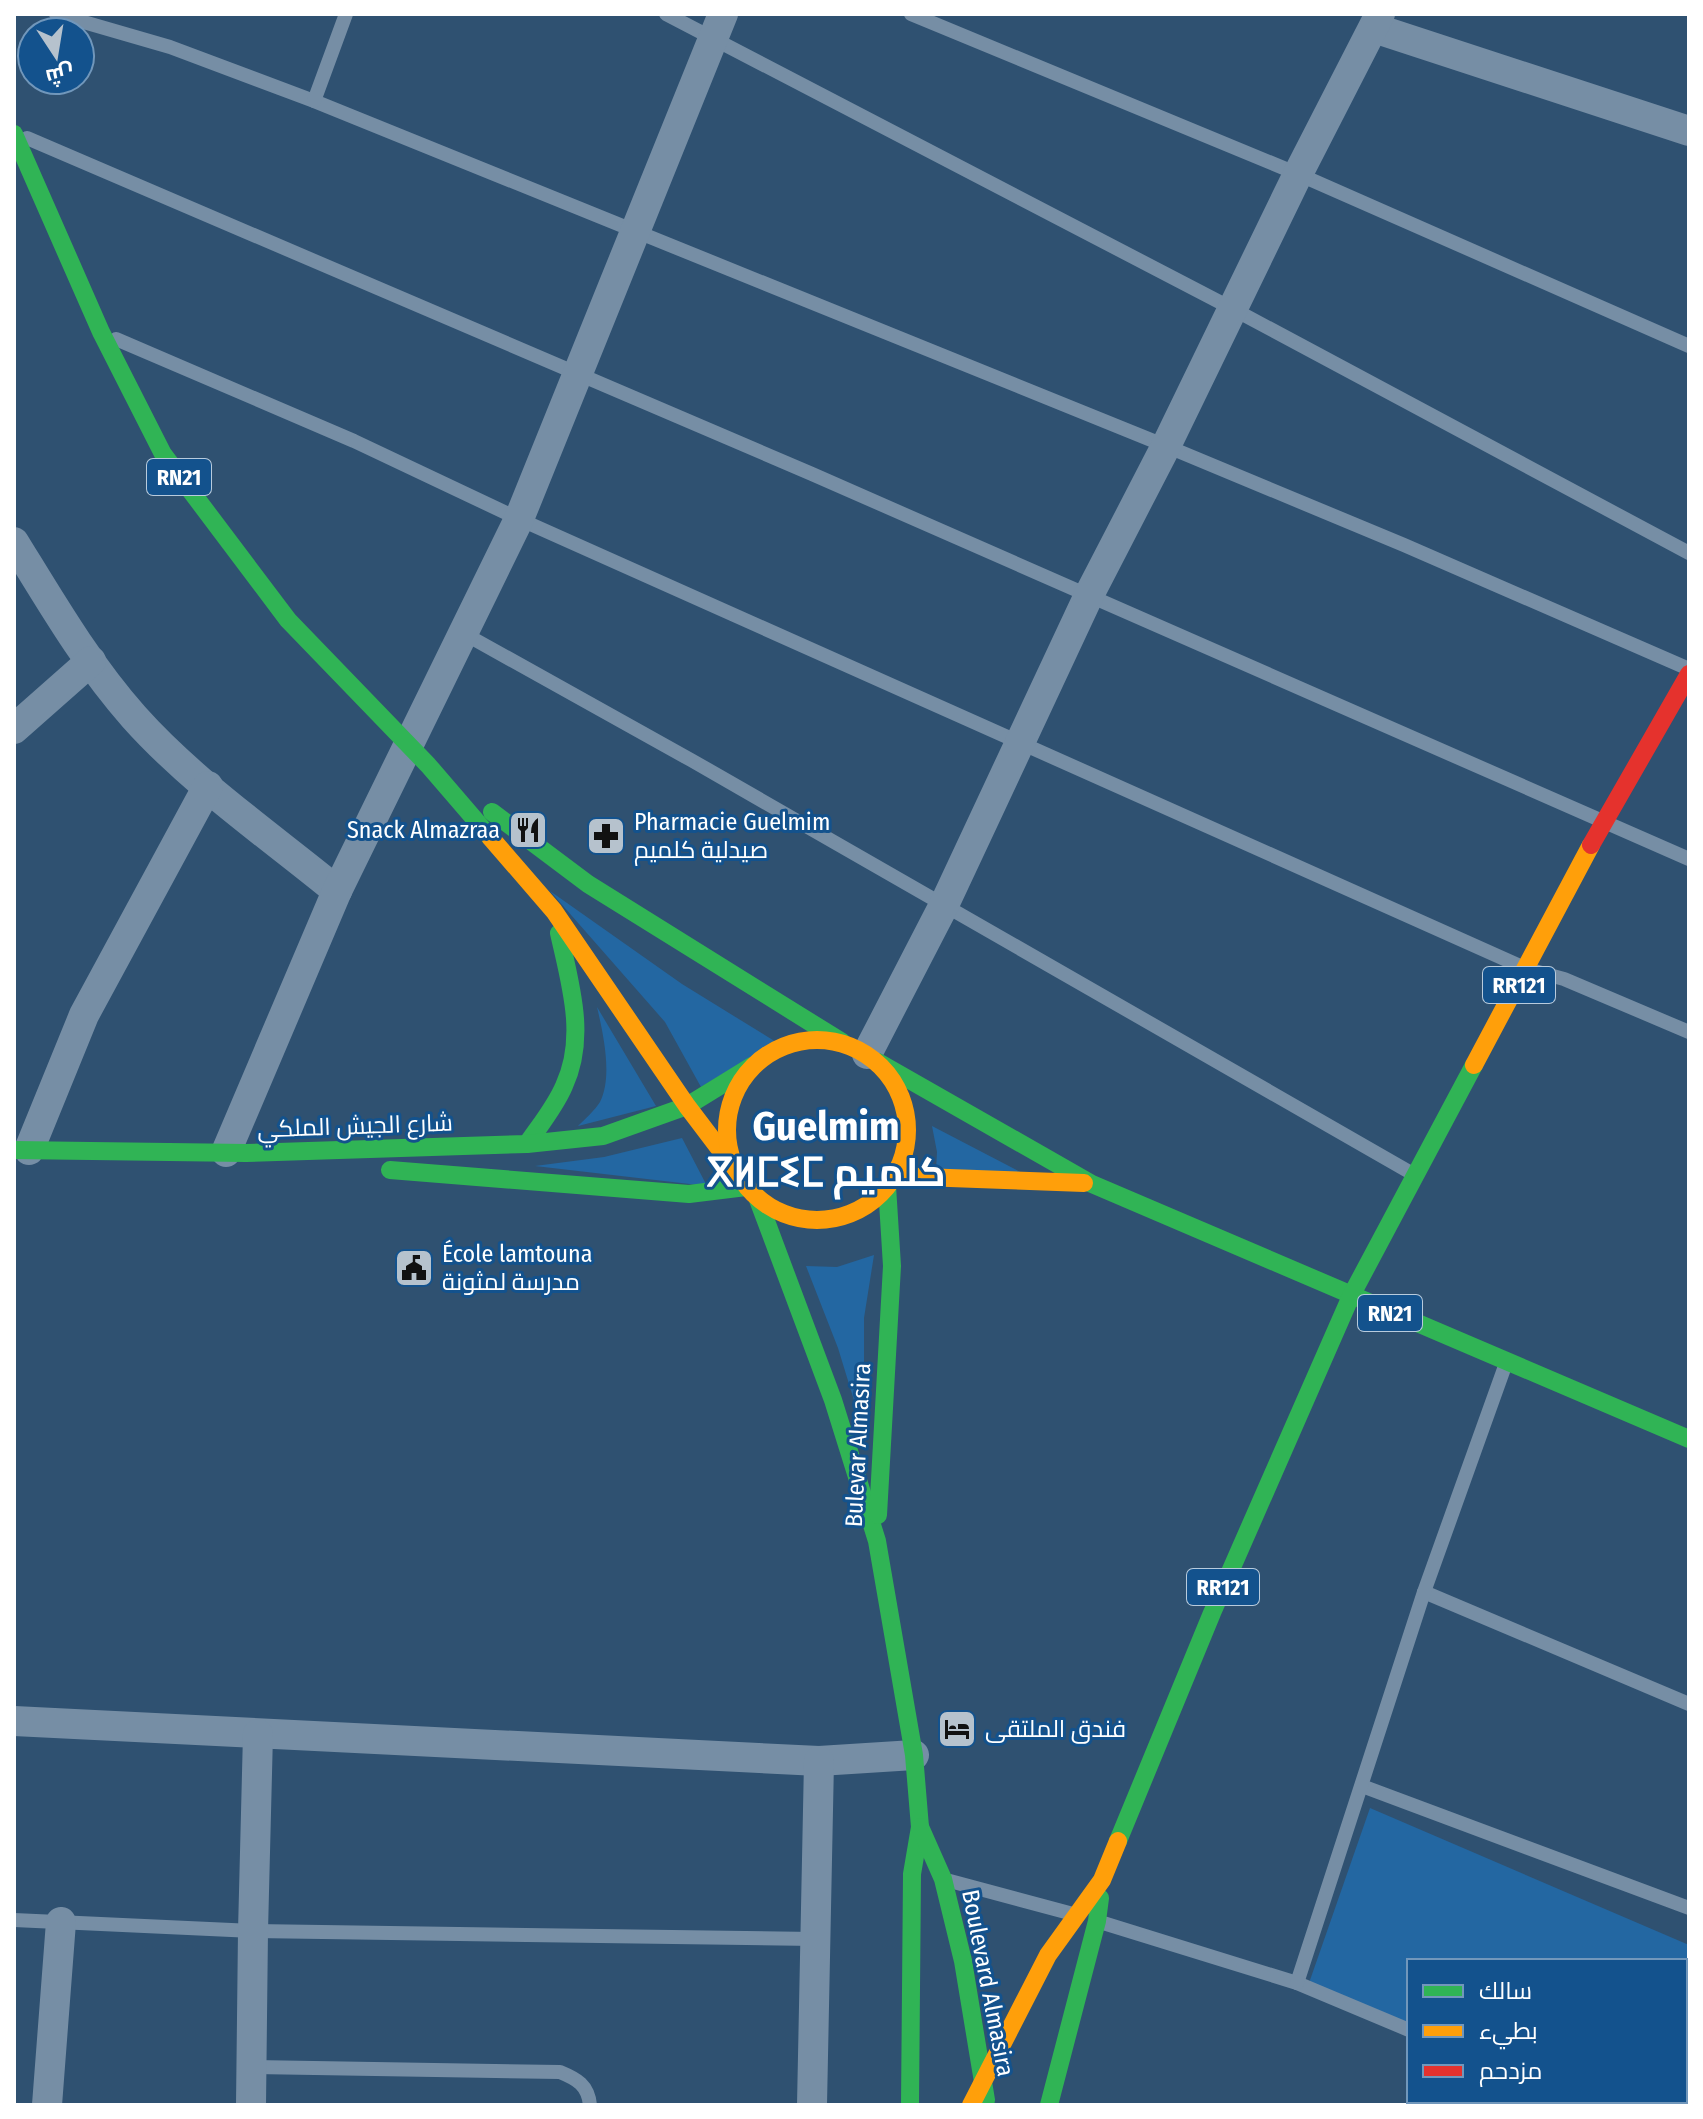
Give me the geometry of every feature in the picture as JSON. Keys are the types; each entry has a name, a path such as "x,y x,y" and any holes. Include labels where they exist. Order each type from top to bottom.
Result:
{"main road":[{"name":"RN21","path":"14,133 101,332 163,454 288,620 418,755 554,911 687,1106 751,1192 764,1204 786,1215 811,1221 836,1219 859,1211 880,1196 904,1158 908,1137 907,1116 897,1087 863,1053 820,1039 795,1042 772,1051 752,1066 739,1083 728,1114 727,1146 734,1168"},
{"name":"RR121","path":"1049,2105 1088,1918 1102,1880 1212,1613 1351,1296 1604,821 1682,697 1689,672"},
{"name":"RN21","path":"418,755 588,884 863,1053 1092,1184 1689,1439"},
{"path":"527,1144 557,1100 574,1056 573,998 554,911"},
{"name":"شارع الجيش الملكي","path":"236,1152 527,1144 603,1136 687,1106 752,1066"},
{"path":"22,1150 236,1152"},
{"name":"شارع الجيش الملكي","path":"236,1152 425,1174 594,1188 689,1194 751,1192"},
{"name":"RN21","path":"891,1181 1092,1184"},
{"name":"Bulevar Almasira","path":"877,1541 892,1266 891,1181"},
{"name":"Bulevar Almasira","path":"751,1192 833,1400 877,1541"},
{"name":"Boulevard Almasira","path":"877,1541 914,1755 920,1827 912,1874 910,2105"},
{"name":"Boulevard Almasira","path":"920,1827 943,1879 963,1961 987,2105"},
{"path":"971,2105 1048,1955 1088,1918"}],"street":[{"path":"863,1053 944,905 1089,595 1377,21 1689,131"},
{"path":"236,1152 337,891 418,755 463,633 519,519 718,26"},
{"path":"14,542 56,611 136,719 208,786 337,891"},
{"path":"14,729 91,661"},
{"path":"22,1150 84,1015 208,786"},
{"path":"14,1721 819,1761 914,1755"},
{"path":"251,2105 258,1734"},
{"path":"812,2105 819,1761"},
{"path":"47,2105 61,1922"}],"lane":[{"path":"56,14 170,47 314,101 637,231 1404,545 1689,672"},
{"path":"314,101 346,14"},
{"path":"666,14 718,26 1233,309 1689,553"},
{"path":"911,14 1298,174 1689,346"},
{"path":"14,133 578,373 1689,859"},
{"path":"101,332 354,441 519,519 1527,969 1564,979 1689,1032"},
{"path":"463,633 1417,1176"},
{"path":"1297,1983 1424,1592 1506,1363"},
{"path":"1424,1592 1689,1704"},
{"path":"1362,1786 1689,1908"},
{"path":"912,1874 943,1879 1088,1918 1297,1983 1407,2029"},
{"path":"14,1920 253,1931 815,1939"},
{"path":"252,2067 560,2072 582,2084 587,2090 590,2105"}],"shaded area":[{"path":"550,891 682,984 776,1042 701,1087 665,1022"},
{"path":"597,1007 656,1106 578,1126 600,1102 606,1080 606,1054"},
{"path":"932,1126 1030,1177 936,1171 937,1152"},
{"path":"682,1138 707,1186 535,1166 604,1157"},
{"path":"874,1255 864,1318 864,1433 838,1348 806,1266 837,1267"},
{"path":"1370,1808 1689,1945 1689,2105 1591,2103 1687,2103 1687,1959 1407,1959 1407,2025 1309,1983"}],"traffic: fast":[{"path":"14,134 101,332 163,454 288,620 428,765 490,837"},
{"path":"492,812 588,884 842,1042"},
{"path":"527,1144 560,1094 571,1067 574,1048 574,1010 559,933"},
{"path":"878,1062 1092,1184 1689,1439"},
{"path":"1118,1841 1212,1613 1351,1296 1474,1065"},
{"path":"14,1150 246,1153 527,1144 603,1136 687,1106 752,1066"},
{"path":"390,1170 689,1194 746,1187"},
{"path":"878,1515 892,1266 887,1186"},
{"path":"757,1197 833,1400 877,1541 914,1755 920,1827 912,1874 910,2105"},
{"path":"920,1827 943,1879 963,1961 986,2100"},
{"path":"1049,2105 1097,1921 1100,1898"}],"traffic: slow":[{"path":"490,837 554,911 687,1106 734,1168"},
{"path":"1474,1065 1591,845"},
{"path":"817,1040 852,1046 881,1066 901,1095 907,1130 901,1165 881,1194 852,1214 817,1220 782,1214 753,1194 733,1165 727,1130 733,1095 753,1066 782,1046 817,1040"},
{"path":"895,1176 1084,1183"},
{"path":"971,2105 1048,1955 1102,1880 1118,1841"}],"traffic: jam":[{"path":"1591,845 1689,674"}],"place":[{"name":"Snack Almazraa","path":"528,830"},
{"name":"Pharmacie Guelmim صيدلية كلميم","path":"606,836"},
{"name":"École lamtouna مدرسة لمثونة","path":"414,1268"},
{"name":"فندق الملتقى","path":"957,1729"}],"district":[{"name":"Guelmim ⴳⵍⵎⵉⵎ كلميم","path":"826,1149"}]}
